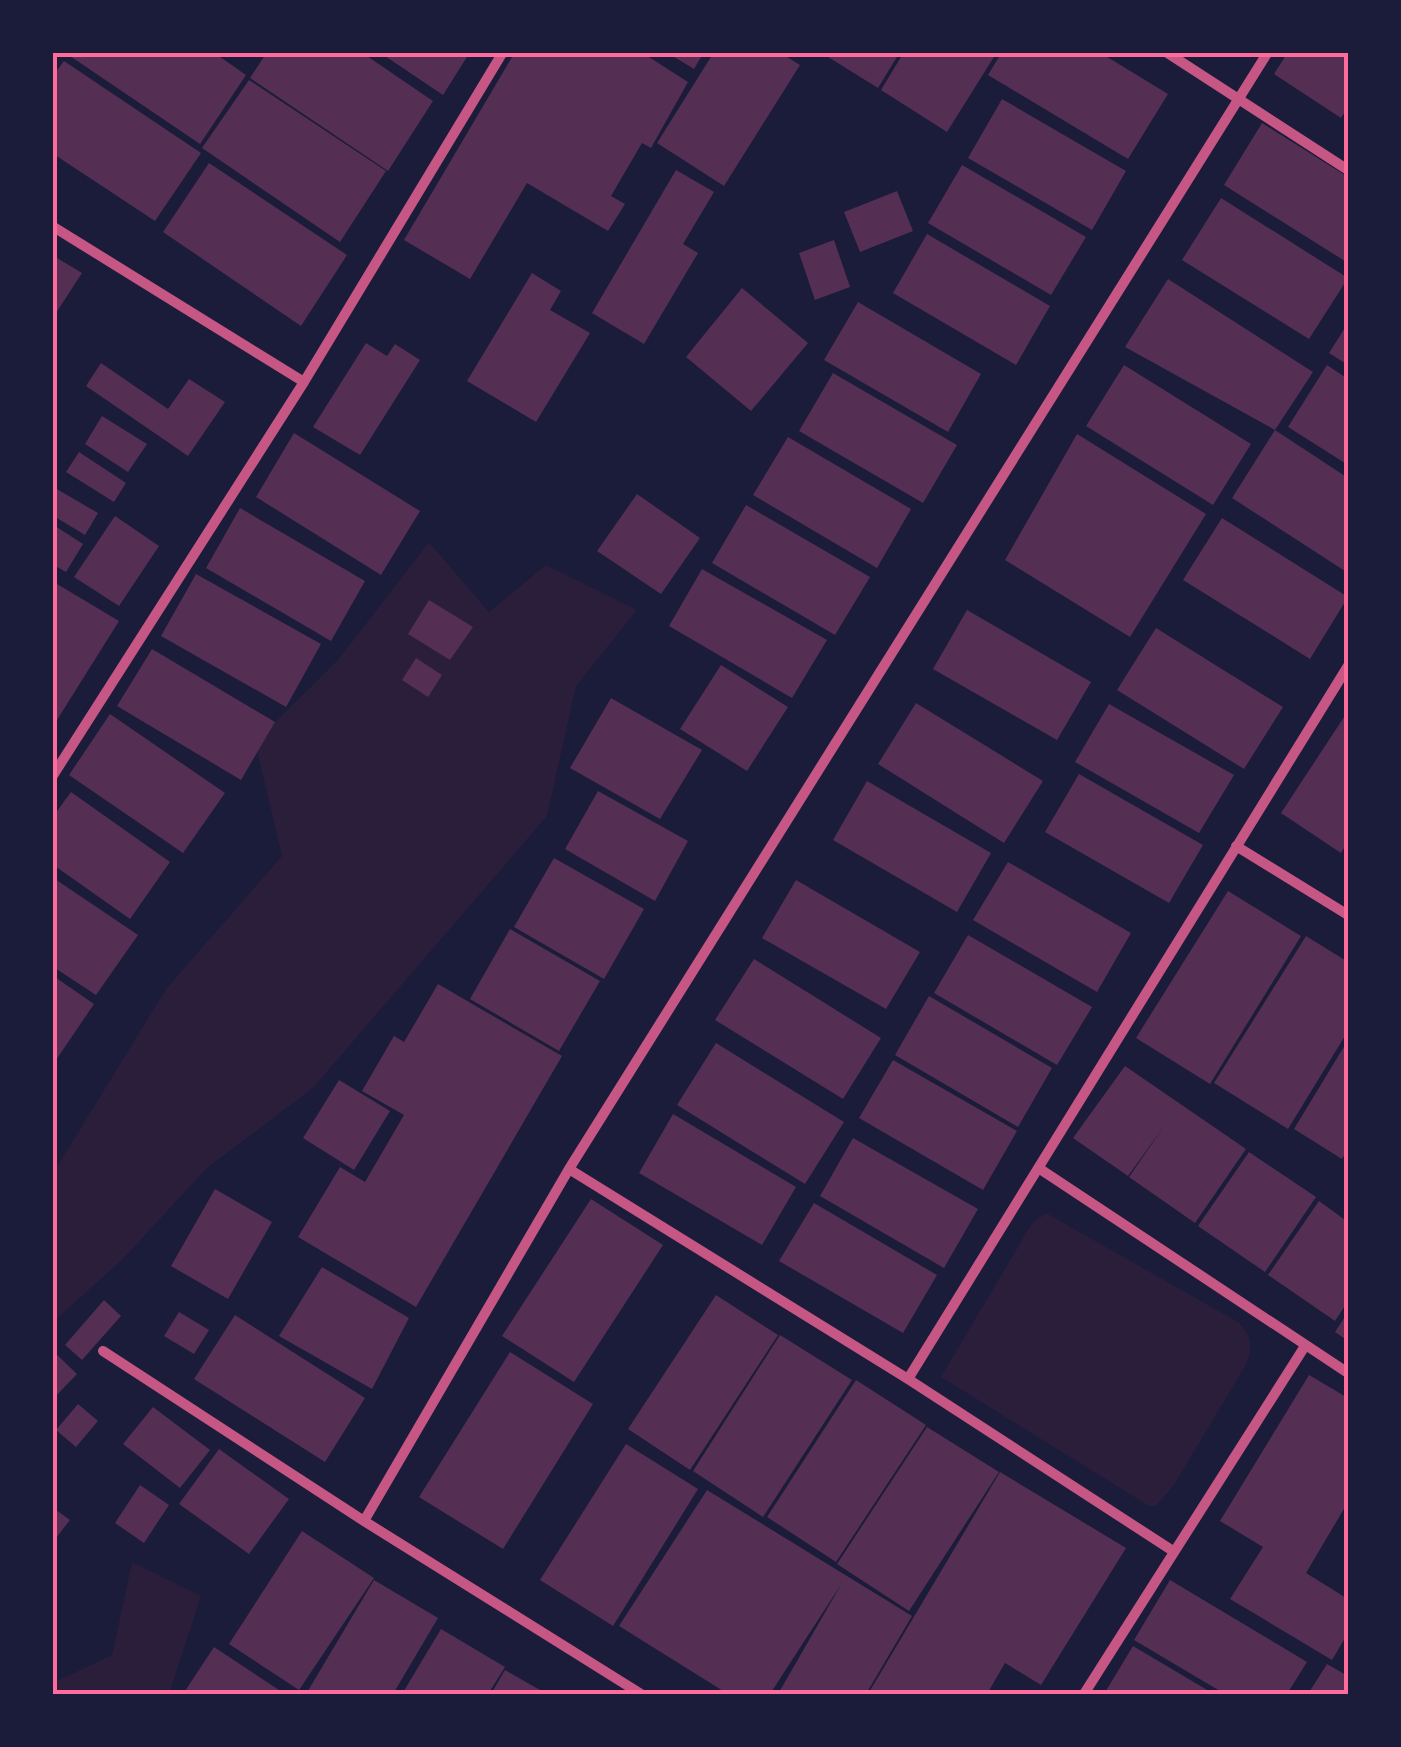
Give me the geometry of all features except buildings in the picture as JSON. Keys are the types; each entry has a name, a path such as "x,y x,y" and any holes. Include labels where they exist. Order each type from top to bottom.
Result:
{"street":[{"path":"52,777 304,382 504,52"},
{"path":"1166,52 1348,170"},
{"path":"364,1521 570,1168 1268,52"},
{"path":"52,226 304,382"},
{"path":"908,1379 1348,666"},
{"path":"1236,846 1348,914"},
{"path":"570,1168 908,1379 1172,1551"},
{"path":"1040,1169 1348,1372"},
{"path":"1084,1694 1305,1346"},
{"path":"103,1351 364,1521 641,1694"}],"shaded area":[{"path":"429,542 489,612 546,565 637,610 576,686 547,816 313,1088 208,1167 123,1259 53,1322 52,1175 166,989 282,856 255,742 338,660"},
{"path":"1046,1213 1238,1322 1248,1336 1247,1363 1174,1485 1156,1506 1149,1506 941,1377 1032,1223"},
{"path":"132,1562 201,1596 169,1694 53,1694 53,1683 112,1655"}]}
